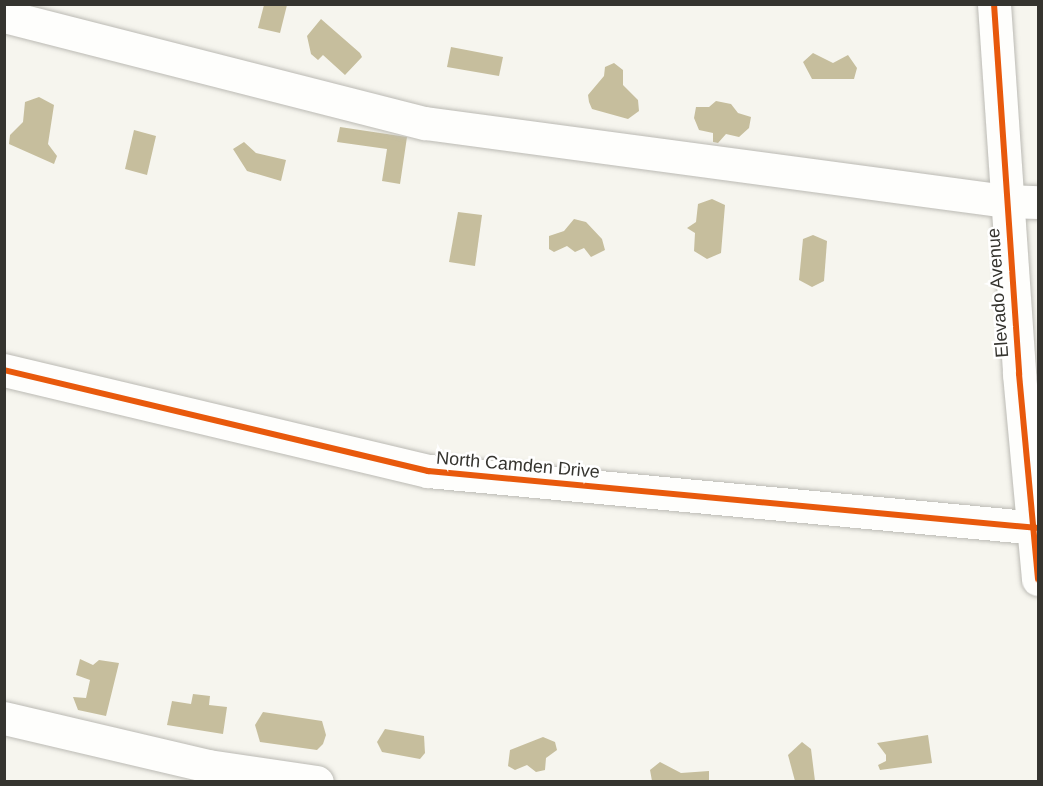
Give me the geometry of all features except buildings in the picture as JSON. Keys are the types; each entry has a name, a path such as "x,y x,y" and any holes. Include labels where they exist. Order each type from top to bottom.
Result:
{"street":[{"name":"Elevado Avenue","path":"994,4 1006,201 1036,528 1038,579"},
{"path":"4,16 425,123 1006,201 1038,202"},
{"name":"North Camden Drive","path":"4,370 428,471 1036,528"},
{"path":"4,718 208,766 317,782"}],"shaded area":[{"path":"264,5 287,5 280,33 258,28"},
{"path":"321,19 362,57 345,75 323,55 318,60 311,54 307,36"},
{"path":"451,47 503,57 499,76 447,67"},
{"path":"813,53 833,63 848,55 857,68 854,79 812,79 803,62"},
{"path":"614,63 623,70 623,85 638,100 639,111 628,119 592,109 589,102 588,95 604,76 605,67"},
{"path":"39,97 54,105 48,144 57,156 54,164 9,144 10,135 23,122 25,102"},
{"path":"716,101 731,104 738,113 751,117 749,128 739,137 726,134 718,143 713,142 713,133 699,130 694,118 696,107 709,107"},
{"path":"340,127 407,137 400,184 382,181 387,149 337,142"},
{"path":"134,130 156,136 147,175 125,169"},
{"path":"244,142 256,153 286,160 281,181 247,171 233,149"},
{"path":"712,199 725,205 721,253 707,259 694,251 695,233 687,228 696,222 698,204"},
{"path":"458,212 482,215 475,266 449,262"},
{"path":"574,219 586,222 602,239 605,250 591,257 584,248 575,252 567,246 554,252 549,249 549,236 564,231"},
{"path":"813,235 827,241 824,281 812,287 799,280 803,239"},
{"path":"80,659 93,665 99,660 119,663 106,716 78,710 73,697 86,698 90,680 76,675"},
{"path":"193,694 210,696 209,705 227,707 223,734 167,725 172,701 191,704"},
{"path":"263,712 322,721 326,735 323,744 317,750 260,742 255,725"},
{"path":"385,729 424,736 425,753 420,759 382,752 377,742"},
{"path":"928,735 932,763 880,770 878,765 886,761 886,755 877,743"},
{"path":"543,737 555,742 557,750 546,758 545,770 536,772 527,765 515,770 508,766 510,750"},
{"path":"802,742 811,749 815,781 795,781 788,755"},
{"path":"660,762 681,773 709,771 709,781 652,781 650,770"}],"cycle path":[{"path":"994,4 1019,374 1038,579"},
{"path":"4,370 428,471 1038,528"}]}
